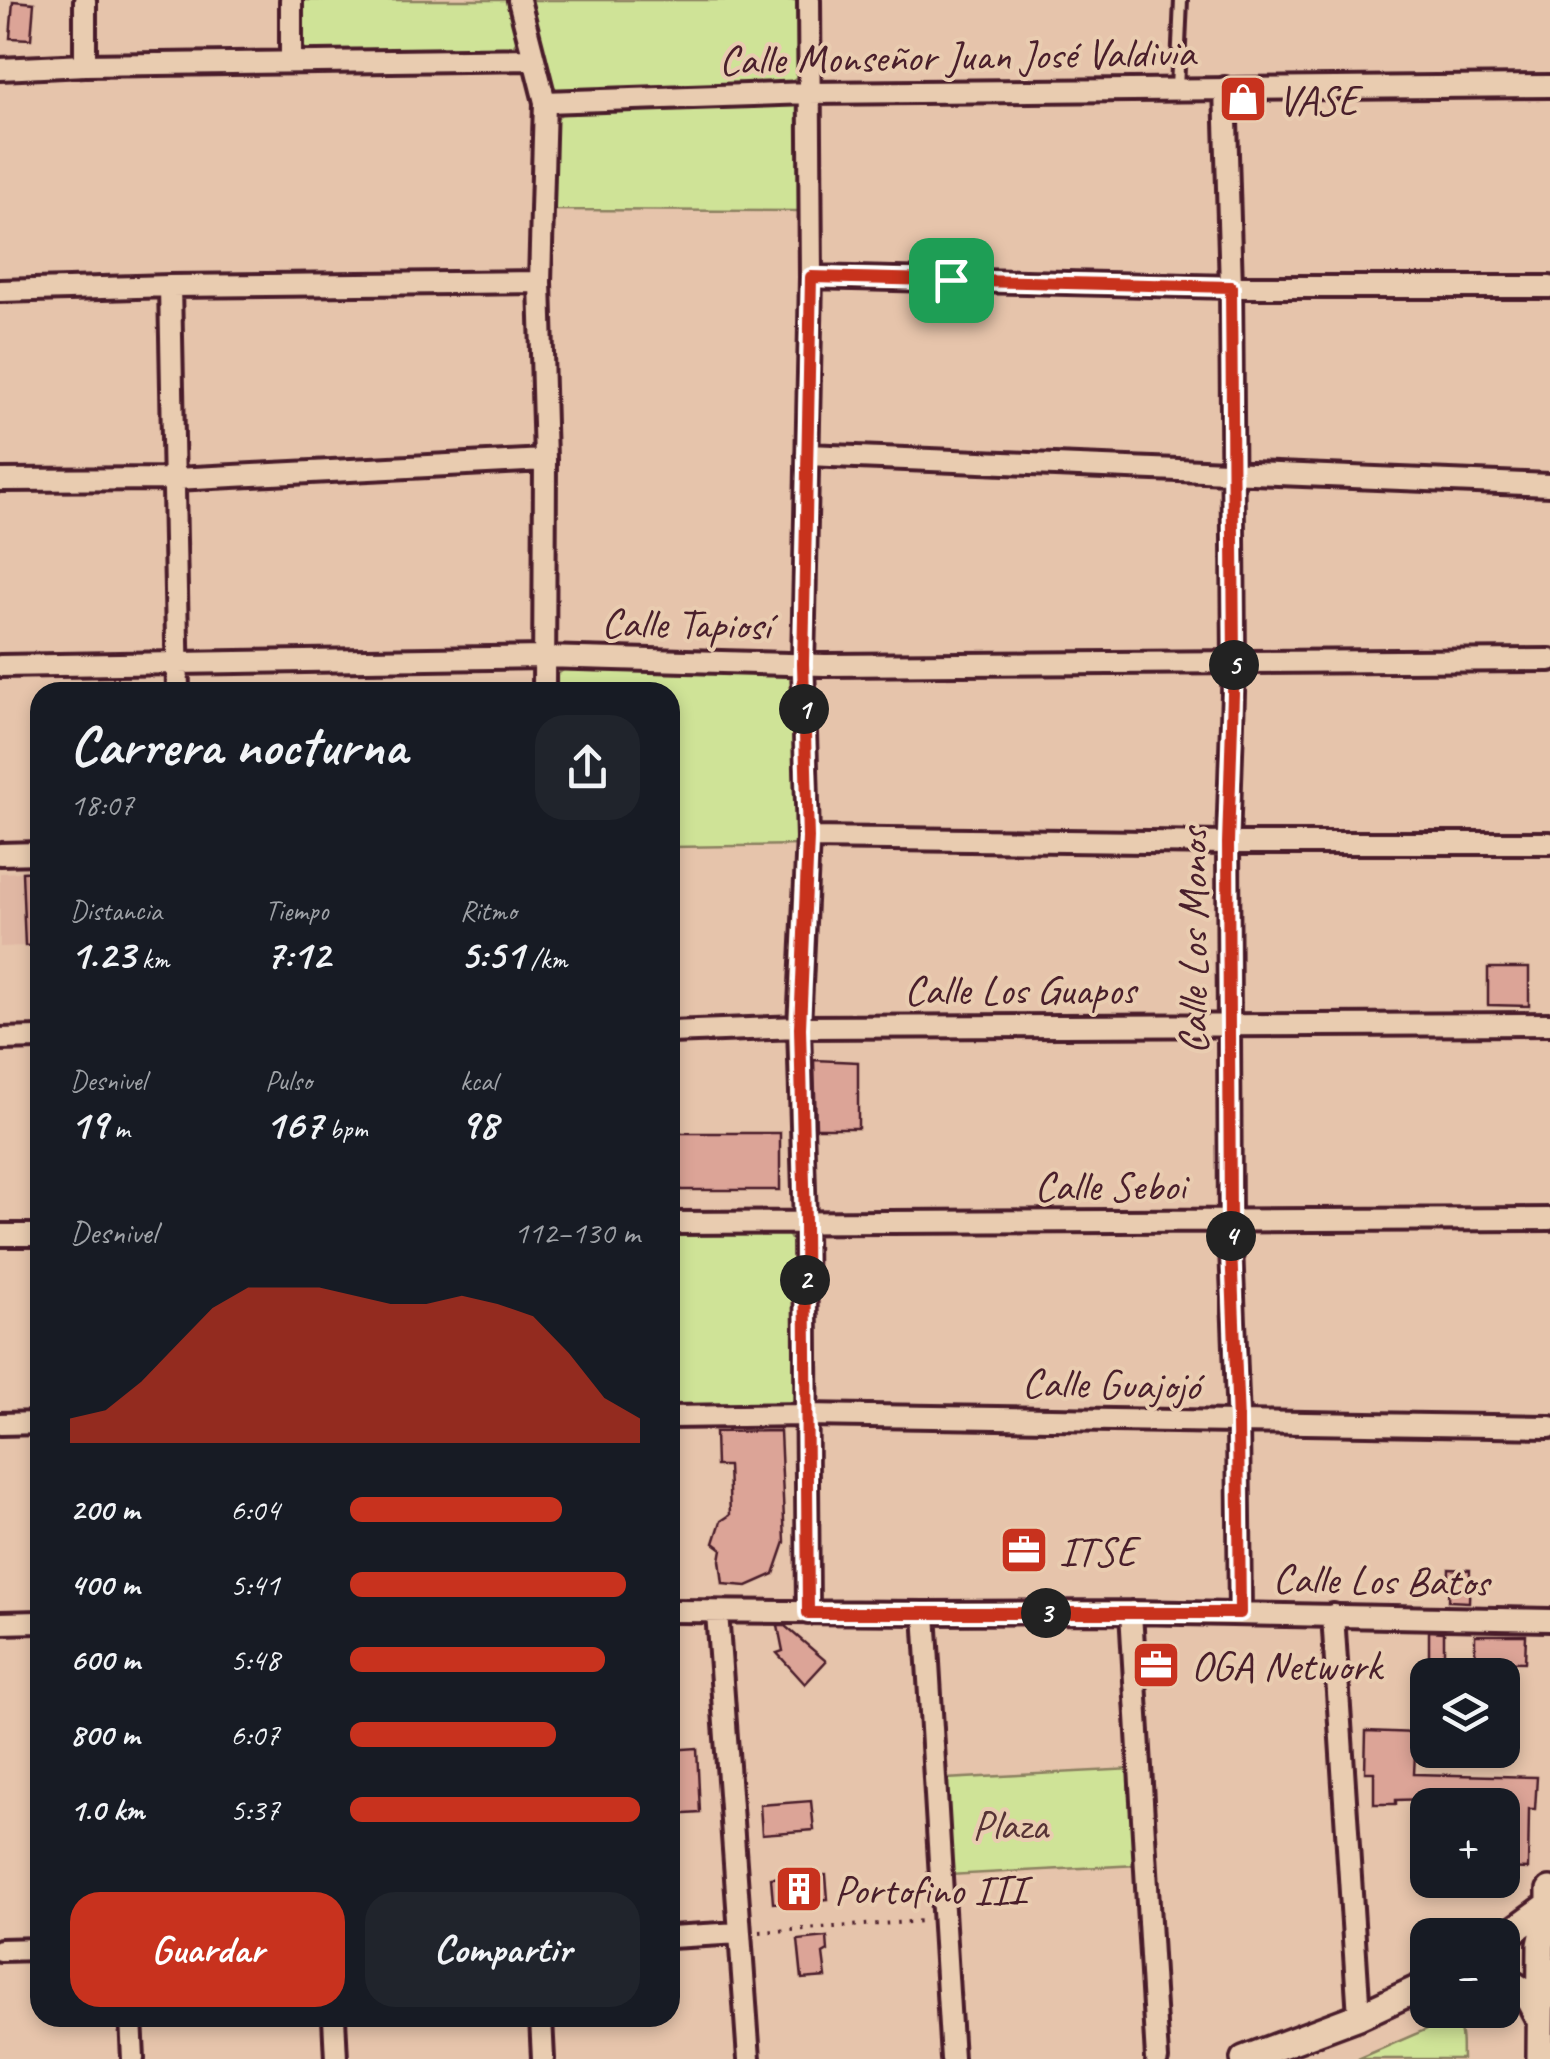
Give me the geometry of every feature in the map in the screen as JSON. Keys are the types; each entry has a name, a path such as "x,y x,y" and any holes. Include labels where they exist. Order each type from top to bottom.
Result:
{"street":[{"path":"85,0 85,65"},
{"path":"291,0 291,62"},
{"path":"520,0 545,102 540,282 544,682"},
{"path":"808,1613 800,1028 808,838 803,664 811,277 809,0"},
{"path":"0,69 534,59"},
{"name":"Calle Monseñor Juan José Valdivia","path":"545,102 808,93 1550,86"},
{"name":"Calle Los Monos","path":"1224,88 1231,287 1234,664 1228,843 1230,1222 1240,1613"},
{"path":"811,277 1231,287 1550,287"},
{"path":"0,291 540,282"},
{"path":"170,286 178,682"},
{"path":"808,455 1550,485"},
{"path":"0,480 175,479 544,460"},
{"name":"Calle Tapiosí","path":"0,666 544,657 803,664 1550,660"},
{"path":"808,838 1550,844"},
{"path":"0,854 30,853"},
{"name":"Calle Los Guapos","path":"680,1032 1550,1024"},
{"path":"0,1039 30,1038"},
{"name":"Calle Seboi","path":"680,1223 1550,1218"},
{"path":"0,1236 30,1235"},
{"name":"Calle Guajojó","path":"680,1417 1550,1428"},
{"path":"0,1424 30,1424"},
{"name":"Calle Los Batos","path":"680,1611 1240,1613 1550,1620"},
{"path":"717,1612 749,2059"},
{"path":"1131,1612 1157,2059"},
{"path":"925,1614 952,2059"},
{"path":"1333,1615 1359,2016"},
{"path":"0,1623 30,1622"},
{"path":"1540,2059 1540,1944 1550,1890"},
{"path":"1520,1926 1550,1904"},
{"path":"680,1937 740,1934"},
{"path":"0,1950 30,1948"},
{"path":"1520,1989 1539,2018"},
{"path":"1244,2059 1410,1992"},
{"path":"131,2027 133,2059"},
{"path":"334,2027 336,2059"},
{"path":"541,2027 543,2059"}],"lane":[{"path":"1177,88 1181,0"}],"path":[{"path":"740,1934 944,1920"}],"shaded area":[{"path":"22,872 25,946 0,947 0,873"}],"green space":[{"path":"299,0 509,0 519,37 512,48 504,50 307,52 300,41"},
{"path":"527,0 803,0 803,73 790,82 573,94 557,90 549,81"},
{"path":"790,102 799,109 800,211 550,210 551,124 561,114"},
{"path":"789,665 796,672 802,845 680,847 680,682 555,682 555,676 566,668"},
{"path":"780,1230 789,1236 794,1245 796,1397 790,1405 680,1407 680,1231"},
{"name":"Plaza","path":"1132,1769 1137,1865 949,1875 946,1779"},
{"path":"1429,2028 1460,2031 1462,2059 1358,2059"}],"building":[{"path":"13,1 34,3 31,39 10,38"},
{"path":"22,872 30,872 30,946 25,946"},
{"path":"1488,968 1529,968 1529,1006 1488,1005"},
{"path":"814,1060 858,1062 858,1128 816,1128"},
{"path":"680,1133 780,1133 780,1190 680,1190"},
{"path":"780,1431 785,1542 774,1574 747,1586 723,1584 722,1549 714,1543 721,1521 730,1515 728,1466 716,1466 715,1432"},
{"path":"1449,1569 1470,1570 1469,1602 1448,1601"},
{"path":"778,1626 785,1626 826,1661 805,1684 777,1653 783,1651"},
{"path":"1429,1631 1444,1632 1444,1658 1429,1658"},
{"path":"1475,1635 1526,1635 1525,1662 1520,1662 1520,1658 1475,1658"},
{"path":"1366,1731 1410,1733 1410,1768 1414,1768 1414,1774 1537,1777 1535,1809 1529,1809 1528,1869 1520,1869 1520,1788 1410,1788 1410,1800 1374,1804 1374,1772 1365,1772"},
{"path":"697,1748 700,1813 680,1814 680,1749"},
{"path":"811,1801 814,1830 762,1834 760,1805"},
{"name":"Portofino III","path":"826,1875 828,1899 773,1903 771,1878"},
{"path":"827,1937 828,1951 823,1954 826,1977 802,1979 798,1940"}],"place":[{"name":"VASE","path":"1243,99"},
{"name":"ITSE","path":"1024,1550"},
{"name":"OGA Network","path":"1156,1665"},
{"name":"Portofino III","path":"799,1889"}],"route":[{"path":"811,277 951,280 1231,287 1234,664 1228,843 1230,1222 1240,1613 808,1613 800,1028 808,838 803,664 811,277"}]}
